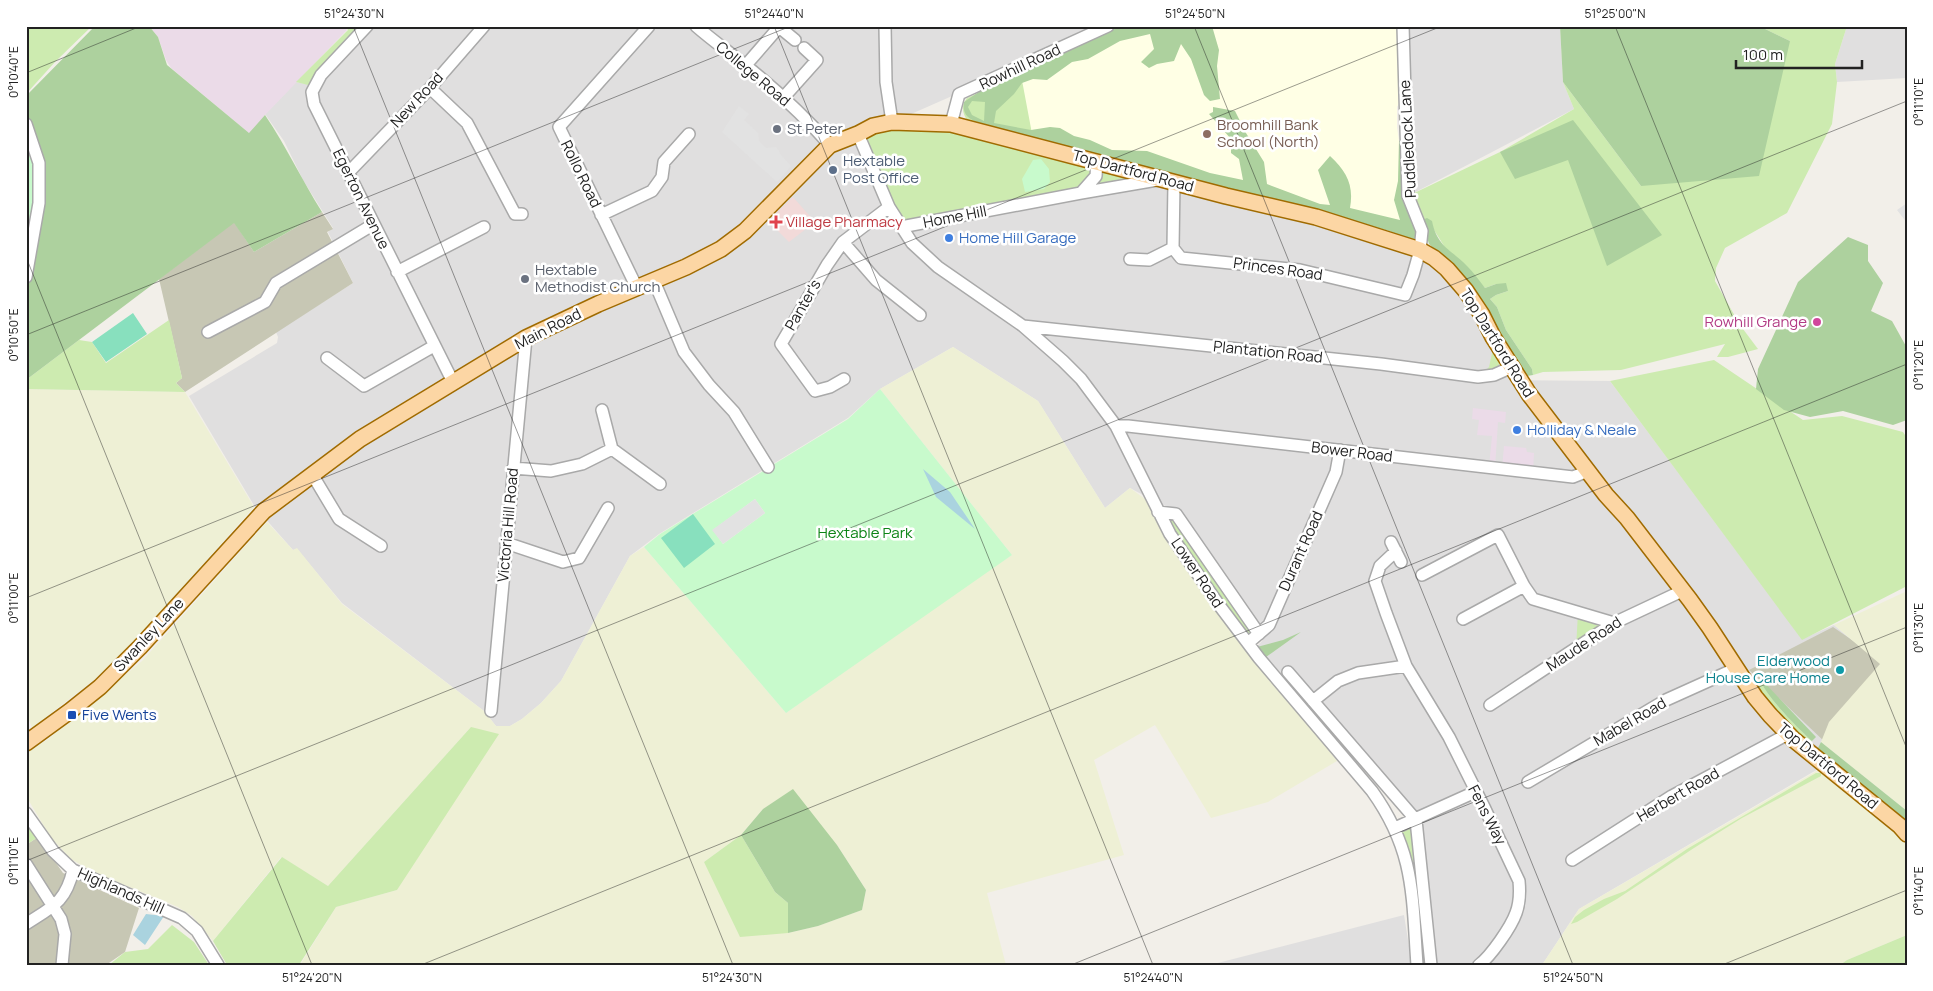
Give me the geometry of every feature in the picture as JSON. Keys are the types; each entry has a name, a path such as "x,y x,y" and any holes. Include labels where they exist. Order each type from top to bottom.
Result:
{"main road":[{"name":"Top Dartford Road","path":"858,134 873,126 892,122 951,124 1338,223 1420,250 1434,258 1466,291 1482,314 1493,337 1529,394 1682,590 1710,628 1755,697 1788,734 1900,826 1907,834"},
{"name":"Main Road","path":"260,514 360,439 526,338 704,258 745,231 830,145 858,134"},
{"name":"Swanley Lane","path":"26,743 70,712 100,687 140,647 260,514"}],"street":[{"name":"Egerton Avenue","path":"367,26 321,75 312,92 314,104 453,382"},
{"name":"New Road","path":"348,173 430,88 484,26"},
{"name":"Rollo Road","path":"636,288 559,127 649,26"},
{"name":"College Road","path":"696,26 746,65 783,98 830,145"},
{"path":"885,26 886,82 892,122"},
{"name":"Rowhill Road","path":"951,124 959,94 1108,26"},
{"name":"Puddledock Lane","path":"1403,26 1408,196 1422,231 1420,250"},
{"path":"746,65 778,27 795,40"},
{"path":"783,98 817,60 804,48"},
{"path":"430,88 467,123 514,214 522,214"},
{"path":"26,124 39,163 40,203 26,277"},
{"path":"601,215 652,191 662,177 664,162 679,152 689,134"},
{"path":"858,134 889,207 901,227"},
{"path":"1081,193 1096,176 1097,161"},
{"path":"1130,259 1149,260 1173,248 1169,180"},
{"name":"Home Hill","path":"901,227 1081,193 1169,180"},
{"name":"Panter's","path":"844,379 830,387 815,391 781,344 826,265 843,242 889,207"},
{"path":"208,332 265,302 276,283 374,224"},
{"path":"397,272 484,227"},
{"name":"Lower Road","path":"901,227 912,243 938,267 1023,326 1081,379 1116,426 1170,534 1218,605 1387,811 1403,849 1411,881 1417,965"},
{"path":"843,242 876,280 920,315"},
{"name":"Princes Road","path":"1173,248 1181,258 1300,270 1405,295 1420,250"},
{"path":"654,281 684,352 709,385 734,412 768,467"},
{"name":"Plantation Road","path":"1023,326 1326,358 1478,377 1494,375 1512,368"},
{"name":"Victoria Hill Road","path":"490,711 526,338"},
{"path":"327,358 364,386 434,346"},
{"path":"602,410 612,449 660,484"},
{"name":"Bower Road","path":"1116,426 1573,477 1588,471"},
{"path":"513,468 551,471 582,464 612,449"},
{"name":"Durant Road","path":"1248,643 1269,625 1336,472 1340,450"},
{"path":"312,474 340,519 380,546"},
{"path":"506,543 563,562 579,558 608,508"},
{"path":"1158,512 1176,514 1259,634"},
{"path":"1422,575 1498,535 1524,586 1533,599 1614,623"},
{"name":"Fens Way","path":"1401,562 1393,546 1380,566 1375,581 1406,666 1449,737 1475,792 1485,808 1517,876 1521,893 1516,912 1490,955 1479,965"},
{"path":"1462,619 1524,586"},
{"name":"Maude Road","path":"1490,705 1614,623 1682,590"},
{"path":"1312,701 1338,681 1358,673 1406,666"},
{"name":"Mabel Road","path":"1528,782 1666,700 1736,668"},
{"path":"1288,672 1416,820 1431,965"},
{"name":"Herbert Road","path":"1572,860 1672,796 1788,734"},
{"path":"1395,828 1475,792"},
{"name":"Highlands Hill","path":"26,813 53,851 73,870 182,918 198,932 218,965"},
{"path":"26,864 61,919 65,934 62,965"},
{"path":"26,924 61,899 70,885 73,870"}],"shaded area":[{"path":"149,26 344,26 347,30 265,115 250,134 171,68 166,60 158,37"},
{"path":"366,26 1111,26 893,122 1164,179 1420,250 1452,281 1511,380 1610,381 1802,639 1834,625 1880,664 1821,742 1818,769 1579,909 1542,965 1431,965 1416,820 1257,647 1266,636 1179,510 1162,505 1130,488 1105,508 1038,401 953,347 880,389 848,418 659,534 630,556 561,681 541,703 522,719 510,726 496,726 484,711 342,603 297,549 293,550 255,507 189,396 277,343 278,337 276,332 353,283 328,232 333,228 303,180 284,141 265,114 296,82 315,86"},
{"name":"Broomhill Bank School (North)","path":"1122,26 1401,26 1402,98 1397,107 1397,127 1399,141 1403,140 1407,238 1330,214 1061,145 964,102 983,89 995,86 1059,54"},
{"path":"1403,26 1560,26 1563,82 1574,109 1408,196"},
{"path":"1847,26 1907,26 1907,78 1837,82 1835,64"},
{"path":"739,106 749,114 744,120 758,133 759,141 766,148 776,147 791,166 777,182 722,132"},
{"path":"793,197 815,222 789,242 768,221"},
{"path":"1907,203 1907,223 1897,210"},
{"path":"322,212 333,229 327,232 353,283 185,392 176,383 182,378 159,279 234,222 254,252"},
{"path":"953,347 1038,401 1105,508 1130,488 1145,499 1165,536 1234,632 1337,761 1268,802 1211,818 1155,725 1094,760 1124,855 987,893 1006,965 300,965 336,907 397,890 471,727 328,886 281,857 213,941 192,916 178,907 93,872 71,859 51,838 26,796 26,752 47,740 142,661 267,522 293,550 297,548 342,604 484,711 496,726 510,726 522,719 541,703 561,681 630,556 644,547 786,713 966,585 1012,555 880,389","holes":["763,809 837,845 866,890 862,910 818,926 788,933 704,862 741,835"]},
{"path":"26,389 185,392 254,507 133,642 95,679 32,728 26,712"},
{"path":"1473,408 1506,412 1505,423 1498,422 1495,468 1489,467 1492,436 1477,435 1479,420 1472,419"},
{"path":"1504,446 1526,448 1527,452 1534,453 1533,473 1502,469"},
{"path":"755,499 765,513 723,544 712,530"},
{"path":"1907,591 1907,811 1821,742 1829,722 1880,664 1834,625"},
{"path":"1833,627 1893,668 1827,744 1749,670"},
{"path":"1820,769 1907,843 1907,935 1847,960 1840,965 1542,965 1579,909"},
{"path":"38,837 63,873 139,908 125,952 106,965 26,965 26,845"},
{"path":"1404,915 1412,965 1210,965"}],"green space":[{"path":"27,26 92,26 26,94"},
{"path":"95,26 149,26 158,37 167,65 249,133 265,115 322,212 254,252 234,223 26,380 26,324 36,144 26,117 26,96"},
{"path":"345,26 359,26 308,85 296,82 348,30"},
{"path":"1122,26 1212,26 1219,50 1217,66 1220,99 1210,101 1204,95 1191,59 1181,44 1174,61 1157,64 1149,68 1141,62 1154,49 1150,34 1120,41 1088,59 1072,62 1047,80 1033,79 1022,83 1014,94 996,111 994,123 1031,130 1050,127 1060,128 1074,136 1090,140 1112,150 1147,151 1210,173 1243,180 1239,159 1231,153 1231,139 1209,114 1213,112 1213,107 1235,111 1264,162 1267,184 1320,204 1330,205 1318,170 1330,156 1348,179 1351,192 1350,208 1400,220 1394,200 1398,181 1399,141 1403,140 1419,230 1419,243 1389,231 1330,214 1081,151 978,122 969,118 965,113 964,102 983,89 995,86 1095,37","holes":["972,101 985,102 984,121 972,115 968,107"]},
{"path":"1560,26 1759,26 1790,41 1759,176 1641,186 1563,82"},
{"path":"1759,26 1847,26 1835,64 1837,82 1832,124 1787,213 1725,248 1716,268 1715,281 1740,325 1758,349 1728,357 1717,357 1725,344 1621,370 1543,372 1533,375 1532,369 1506,330 1497,307 1490,299 1508,291 1496,284 1485,288 1446,249 1434,230 1418,222 1408,196 1500,152 1574,109 1563,82 1641,186 1790,41"},
{"path":"1021,75 1033,139 967,120 963,109 967,98"},
{"path":"1573,120 1662,235 1607,266 1568,160 1515,179 1500,152"},
{"path":"919,122 1164,179 901,227 858,135"},
{"path":"26,131 36,165 35,219 26,219"},
{"path":"1041,159 1049,169 1050,182 1044,189 1025,192 1022,179 1033,160"},
{"path":"1427,218 1432,221 1437,237 1441,242 1470,269 1485,288 1506,283 1508,291 1490,299 1497,307 1506,330 1532,369 1533,375 1527,376 1459,272 1429,244 1422,220"},
{"path":"1848,237 1868,245 1868,261 1883,283 1871,311 1892,321 1907,348 1907,420 1893,425 1843,411 1810,417 1784,410 1756,389 1758,369 1798,282"},
{"path":"133,313 147,334 106,362 92,342"},
{"path":"1476,313 1500,361 1498,369 1483,373 1489,367 1493,349 1472,315"},
{"path":"169,320 182,378 176,383 185,392 26,389 26,380 79,340 92,342 106,363"},
{"path":"1714,360 1803,420 1842,416 1903,432 1907,438 1907,586 1802,640 1610,381"},
{"name":"Hextable Park","path":"880,389 1012,555 786,713 644,547 660,534 848,419","holes":["755,499 765,513 723,544 713,530"]},
{"path":"693,514 715,544 684,568 661,538"},
{"path":"1171,517 1253,632 1249,635 1245,633 1175,534 1168,521"},
{"path":"1578,613 1614,623 1576,648"},
{"path":"1301,632 1266,657 1257,647 1283,640"},
{"path":"1761,679 1774,702 1812,741 1807,745 1773,711 1753,682"},
{"path":"1761,679 1816,737 1812,741 1774,702 1767,693"},
{"path":"471,727 499,734 397,890 336,907 299,965 227,965 213,941 282,857 328,886"},
{"path":"1821,742 1907,811 1907,824 1817,750"},
{"path":"1816,773 1821,773 1821,776 1742,818 1617,899 1571,924 1575,917 1584,910 1604,899 1625,891 1687,849"},
{"path":"793,789 837,845 866,890 862,910 818,926 788,933 788,903 775,892 741,835 763,809"},
{"path":"26,820 38,837 26,845"},
{"path":"1415,821 1431,965 1417,965 1412,891 1395,828"},
{"path":"741,835 775,892 788,903 788,933 740,937 704,862"},
{"path":"172,925 194,942 209,965 109,965 125,952 148,949"},
{"path":"1907,935 1907,965 1840,965 1847,960"}],"water":[{"path":"923,469 950,492 975,529 936,497"},
{"path":"146,914 164,916 145,945 133,935"}],"place":[{"name":"St Peter","path":"777,129"},
{"name":"Broomhill Bank School (North)","path":"1207,134"},
{"name":"Hextable Post Office","path":"833,170"},
{"name":"Village Pharmacy","path":"776,222"},
{"name":"Home Hill Garage","path":"949,238"},
{"name":"Hextable Methodist Church","path":"525,279"},
{"name":"Rowhill Grange","path":"1817,322"},
{"name":"Holliday & Neale","path":"1517,430"},
{"name":"Elderwood House Care Home","path":"1840,670"},
{"name":"Five Wents","path":"72,715"}]}
